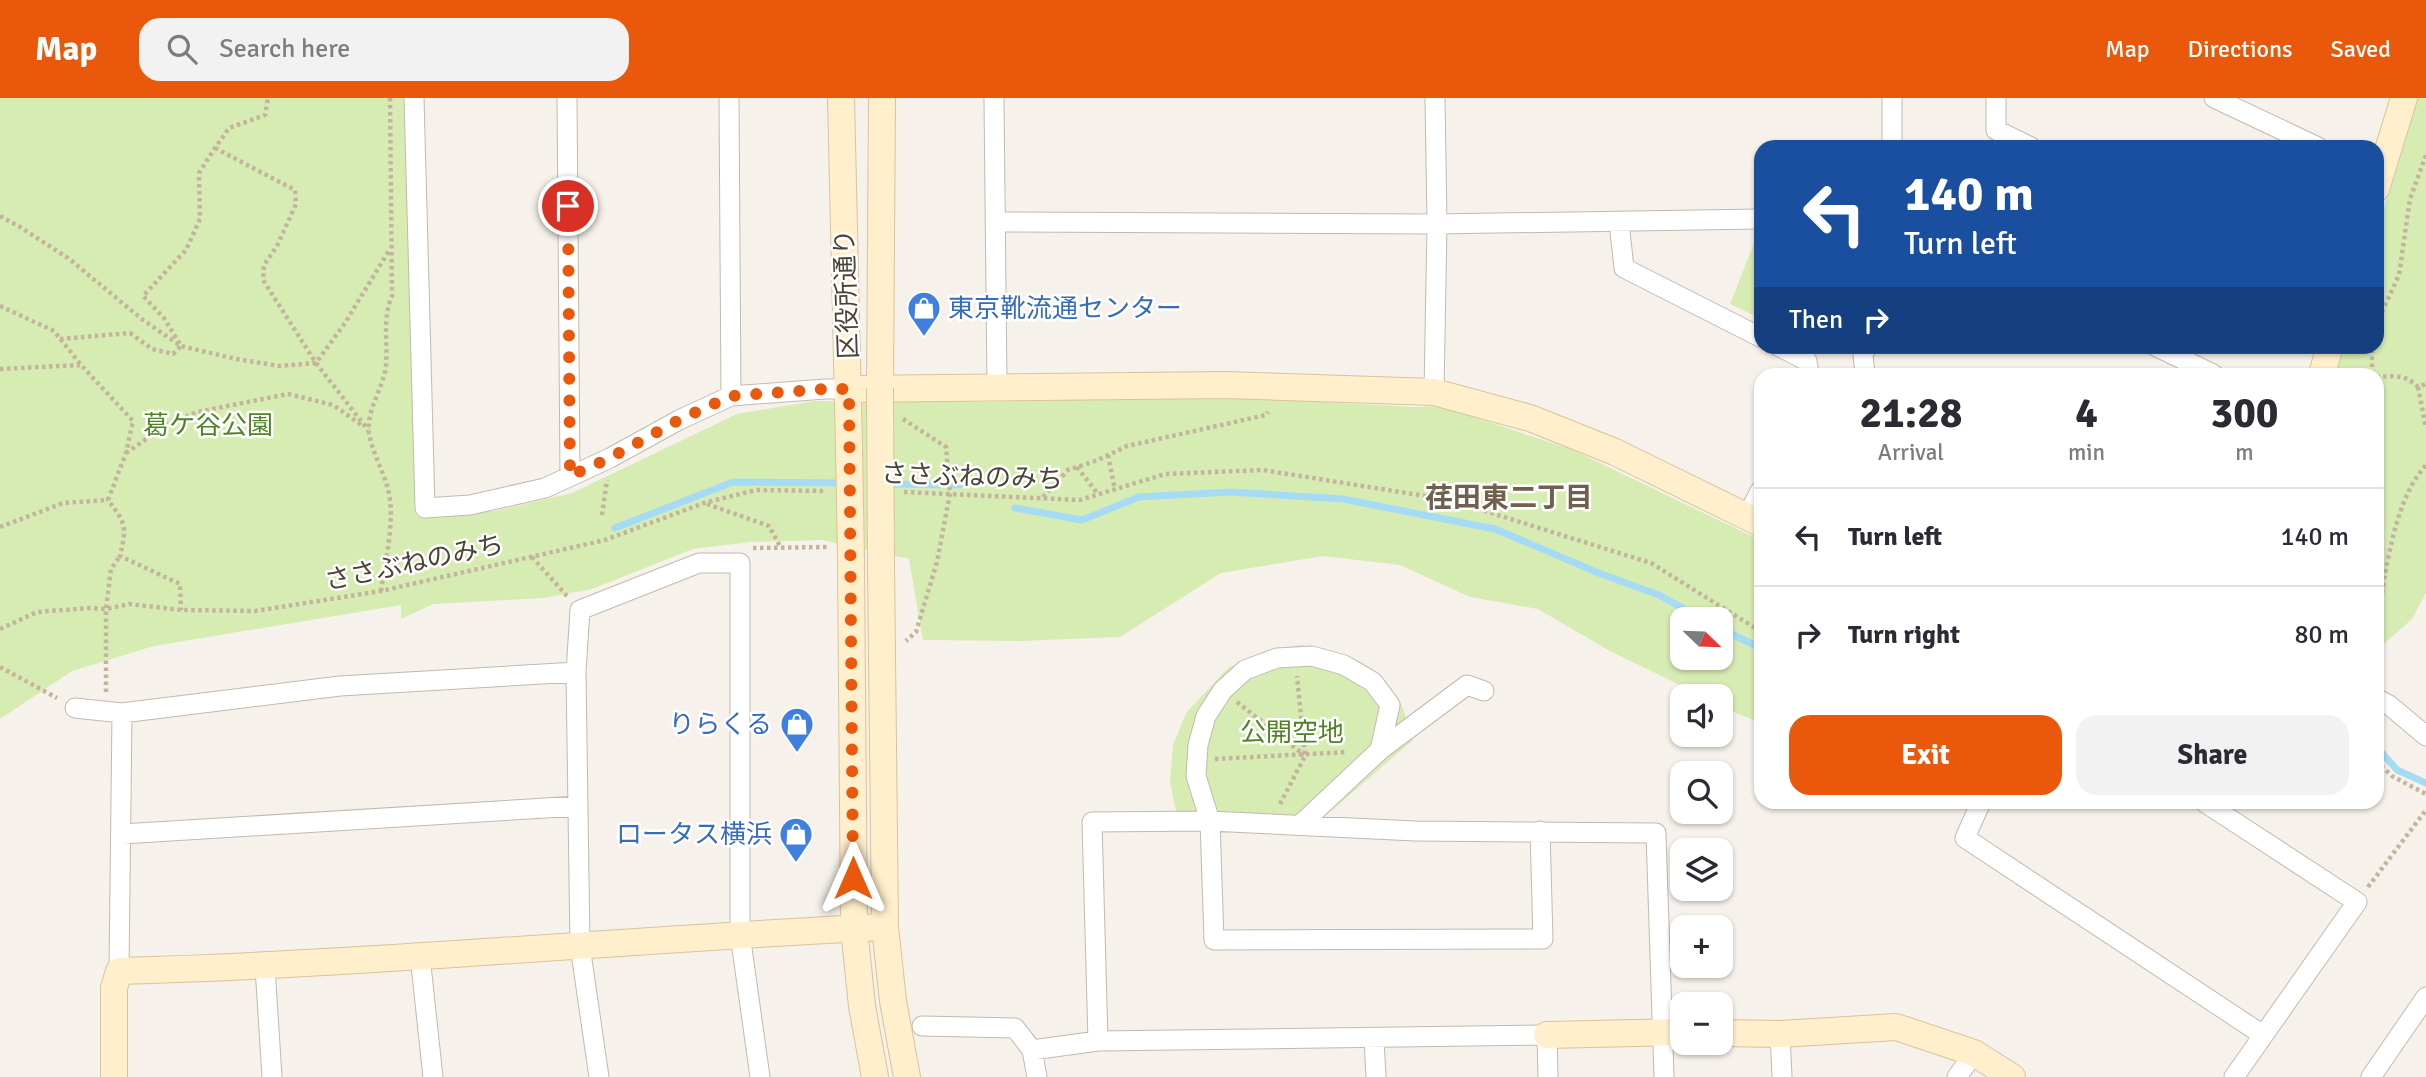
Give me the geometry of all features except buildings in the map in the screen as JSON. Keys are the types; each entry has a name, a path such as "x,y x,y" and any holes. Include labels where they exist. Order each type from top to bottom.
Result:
{"street":[{"path":"414,98 425,508 470,505 545,488 731,396 825,389 1225,385 1434,392 1530,418 1579,437 1754,520"},
{"path":"567,98 570,476"},
{"path":"729,98 731,396"},
{"name":"区役所通り","path":"841,98 849,389 855,928 862,1006 875,1077"},
{"name":"区役所通り","path":"882,98 880,388 886,927 893,1001 907,1077"},
{"path":"994,98 997,387"},
{"path":"1434,392 1437,224 1435,98"},
{"path":"1892,98 1892,140"},
{"path":"1996,98 1996,130 2017,140"},
{"path":"2214,98 2303,140"},
{"path":"2384,161 2404,98"},
{"path":"995,222 1437,224 1754,219"},
{"path":"1619,222 1623,268 1754,334"},
{"path":"849,389 861,379 867,366 870,339 880,329"},
{"path":"1793,354 1807,361 1808,368"},
{"path":"2172,354 2201,368"},
{"path":"849,447 859,430 859,411 863,397 880,388"},
{"path":"599,1077 580,946 576,672 580,610 699,563 740,563 740,934 760,1077"},
{"path":"1380,750 1390,705 1373,682 1343,665 1312,656 1277,658 1245,670 1223,690 1206,716 1198,744 1196,776 1210,821 1214,940 1543,939 1540,831"},
{"path":"75,708 122,713 340,686 576,672"},
{"path":"1300,825 1380,750 1467,685 1484,691"},
{"path":"2384,702 2426,736"},
{"path":"114,1077 114,988 119,971 122,713"},
{"path":"122,834 578,806"},
{"path":"1978,809 1965,838 2263,1035"},
{"path":"2215,809 2357,902 2234,1077"},
{"path":"1098,1041 1093,822 1210,821 1415,831 1656,833 1670,1007"},
{"path":"119,971 265,967 740,934 886,927"},
{"path":"420,956 433,1077"},
{"path":"265,967 272,1077"},
{"path":"2371,1077 2426,998"},
{"path":"922,1026 1015,1028 1032,1050 1037,1077"},
{"path":"1733,1033 1780,1034 1896,1027 1974,1053 2012,1077"},
{"path":"1032,1050 1098,1041 1670,1032"},
{"path":"1780,1034 1782,1077"},
{"path":"1547,1035 1548,1077"},
{"path":"1374,1038 1376,1077"},
{"path":"1664,1077 1670,1043"},
{"path":"1957,1077 1974,1053"}],"path":[{"path":"181,346 164,318 143,296 186,250 200,219 199,173 229,128 265,115 268,98"},
{"path":"369,431 376,397 384,381 386,310 392,296 390,98"},
{"path":"215,148 295,190 296,205 277,246 264,265 263,280 316,363 369,431 388,490 391,515 381,591"},
{"path":"2384,308 2399,275 2410,200 2426,155"},
{"path":"0,216 68,258 143,320 181,346 279,366 316,363 345,323 391,246"},
{"path":"0,306 54,331 81,365 133,421 126,453 108,500"},
{"path":"60,339 130,333 152,349 173,354 181,346"},
{"path":"0,369 81,365"},
{"path":"2384,376 2400,375 2410,379 2418,387 2426,428"},
{"path":"2418,387 2426,384"},
{"path":"1043,498 1068,470 1137,443 1266,415 1290,387"},
{"path":"126,453 170,423 197,412 288,394 333,405 369,431"},
{"path":"897,415 946,447 950,492 937,562 916,632 903,643"},
{"path":"1108,455 1115,490"},
{"path":"603,514 610,458"},
{"path":"2384,581 2398,520 2415,478 2426,466"},
{"path":"1077,467 1099,494"},
{"name":"ささぶねのみち","path":"895,492 950,492 1080,500 1165,474 1263,470 1450,500 1651,564 1754,627"},
{"name":"ささぶねのみち","path":"0,629 37,612 106,609 128,604 181,610 255,611 381,591 605,540 704,503 756,489 825,491"},
{"path":"0,527 63,503 108,500"},
{"path":"108,500 123,520 124,539 120,556 111,569 106,609 106,693 122,713"},
{"path":"704,503 769,526 781,548"},
{"path":"740,563 753,548 829,547"},
{"path":"120,556 180,584 181,610"},
{"path":"532,557 580,610"},
{"path":"1270,824 1305,756 1295,657"},
{"path":"0,667 75,708"},
{"path":"1223,690 1305,756"},
{"path":"1197,759 1305,756"},
{"path":"2384,768 2392,776 2426,794"},
{"path":"2357,902 2426,810"}],"green space":[{"name":"葛ケ谷公園","path":"0,98 405,98 419,514 495,511 572,493 737,414 815,401 1265,399 1441,406 1573,450 1754,537 1754,720 1733,712 1733,684 1677,684 1608,650 1538,609 1470,597 1400,565 1323,556 1221,573 1120,637 1021,641 923,640 909,559 821,540 750,542 693,549 592,589 543,598 433,604 401,619 401,605 154,646 72,671 0,719"},
{"path":"2416,98 2426,98 2426,593 2412,619 2384,644 2384,368 2336,368 2341,354 2384,354 2384,209"},
{"path":"1754,243 1754,315 1730,304"},
{"name":"公開空地","path":"1300,645 1343,655 1378,674 1398,698 1413,740 1324,817 1177,815 1170,783 1173,745 1186,713 1228,668 1265,651"}],"waterway":[{"path":"615,528 733,482 844,483"},
{"path":"887,484 960,485"},
{"path":"1015,508 1082,520 1139,497 1231,492 1343,499 1495,529 1601,574 1659,595 1681,607"},
{"path":"1733,634 1754,645"},
{"path":"2384,755 2397,770 2426,783"}],"place":[{"name":"東京靴流通センター","path":"924,338"},
{"name":"りらくる","path":"797,754"},
{"name":"ロータス横浜","path":"796,864"}],"district":[{"name":"荏田東二丁目","path":"1509,497"}],"route":[{"path":"568,206 570,476 731,396 849,389 853,878"}]}
